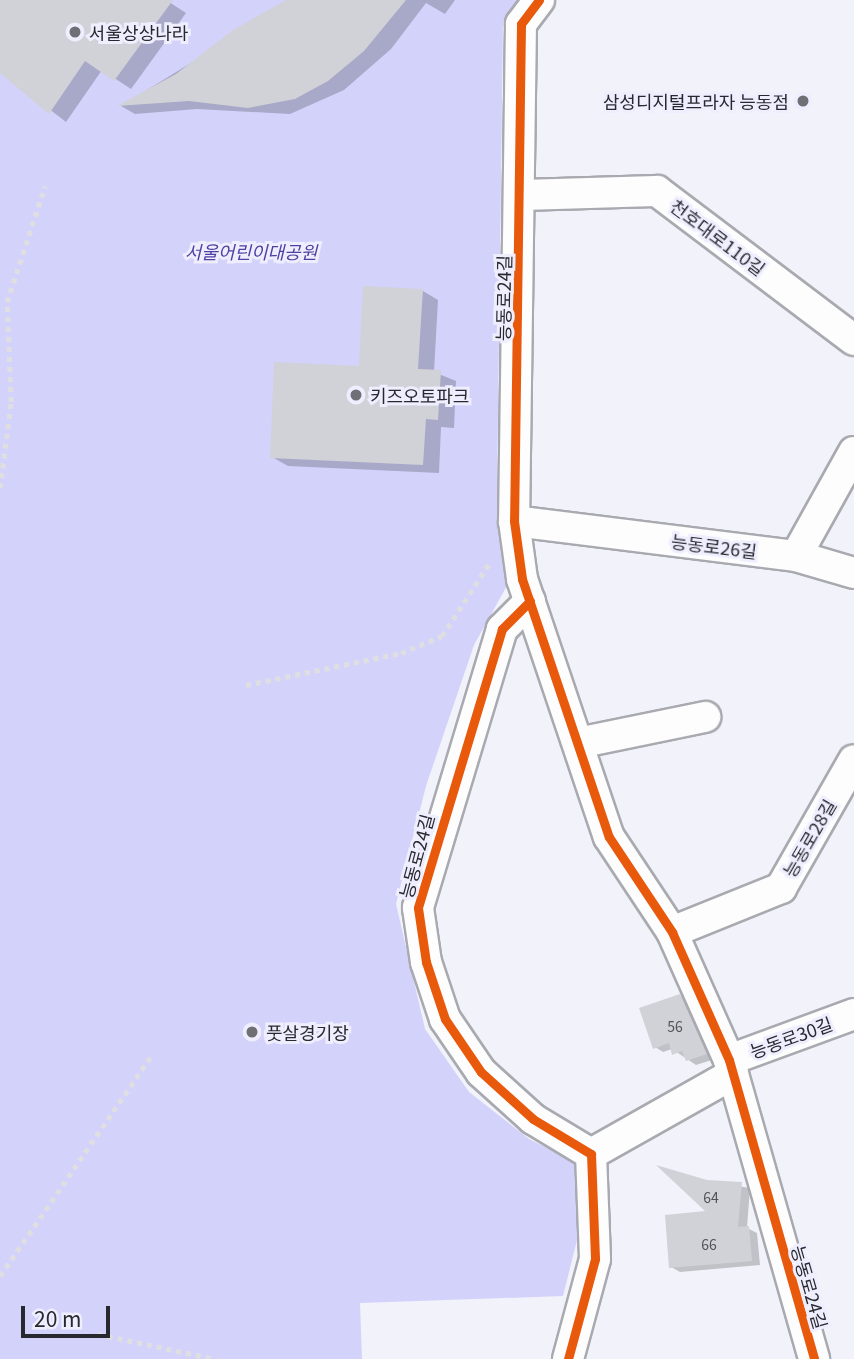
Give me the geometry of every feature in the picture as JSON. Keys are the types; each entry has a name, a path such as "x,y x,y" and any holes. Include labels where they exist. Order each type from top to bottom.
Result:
{"street":[{"name":"능동로24길","path":"539,0 522,23 516,533 530,601 609,837 672,932 731,1067 814,1359"},
{"name":"천호대로110길","path":"522,195 657,191 854,340"},
{"path":"796,556 854,452"},
{"name":"능동로26길","path":"516,533 796,556 854,573"},
{"name":"능동로24길","path":"530,601 502,629 418,908 426,962 445,1019 481,1073 533,1119 591,1154"},
{"path":"578,743 705,717"},
{"name":"능동로28길","path":"672,932 781,888 854,760"},
{"name":"능동로30길","path":"591,1154 731,1067 854,1014"},
{"path":"568,1359 596,1259 591,1154"}],"path":[{"path":"0,488 11,402 6,302 45,186"},
{"path":"246,685 401,653 442,636 483,569 504,550 516,533"},
{"path":"0,1276 151,1056"},
{"path":"98,1334 216,1359"}],"green space":[{"name":"서울어린이대공원","path":"0,0 518,0 503,22 497,500 508,584 474,645 426,786 396,904 425,1029 469,1092 529,1139 577,1163 578,1236 563,1296 360,1303 362,1359 0,1359"}],"building":[{"name":"서울상상나라","path":"0,0 173,0 114,81 85,61 49,114 0,73"},
{"path":"286,0 406,0 364,51 328,81 295,99 248,108 189,101 117,106 176,74 233,30"},
{"name":"키즈오토파크","path":"363,286 423,289 418,369 441,370 438,420 426,419 423,465 270,458 274,362 359,366"},
{"path":"680,994 707,1054 686,1061 682,1051 672,1055 669,1043 653,1049 639,1008"},
{"path":"656,1165 707,1180 742,1182 738,1227 749,1226 752,1261 669,1268 665,1215 705,1211"}],"cycle path":[{"path":"539,0 521,24 514,521 522,579 609,837 672,932 729,1060 814,1359"},
{"path":"530,601 502,629 418,908 426,962 445,1019 481,1072 533,1119 591,1154 595,1259 568,1359"}],"place":[{"name":"서울상상나라","path":"75,32"},
{"name":"삼성디지털프라자 능동점","path":"803,101"},
{"name":"키즈오토파크","path":"356,395"},
{"name":"풋살경기장","path":"252,1032"}]}
